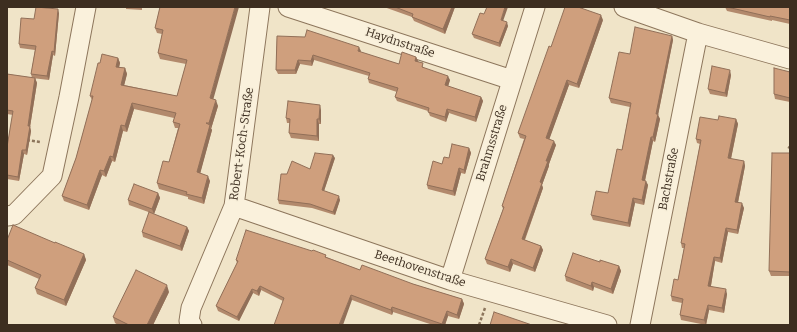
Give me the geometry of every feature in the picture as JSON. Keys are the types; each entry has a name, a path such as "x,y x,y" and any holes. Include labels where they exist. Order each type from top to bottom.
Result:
{"street":[{"path":"7,216 14,215 52,176 71,89 86,7"},
{"name":"Robert-Koch-Straße","path":"190,323 191,308 234,206 260,7"},
{"name":"Haydnstraße","path":"288,7 512,80"},
{"name":"Brahmsstraße","path":"450,280 535,7"},
{"path":"624,7 698,33 790,59"},
{"name":"Bachstraße","path":"640,325 698,33"},
{"name":"Beethovenstraße","path":"234,206 450,280 607,325"}],"path":[{"path":"22,140 58,144"}],"building":[{"path":"36,7 58,9 54,52 52,51 47,76 31,74 36,46 19,44 21,18 34,19"},
{"path":"160,7 235,7 210,98 216,100 209,123 206,123 210,125 197,172 208,176 202,198 186,194 187,192 157,183 163,161 169,162 180,124 173,122 176,113 132,103 125,126 121,125 113,157 110,156 104,171 100,170 87,205 62,196 76,158 93,96 90,96 98,63 100,63 102,54 118,58 116,67 125,68 121,85 177,96 187,60 158,53 163,30 155,28"},
{"path":"395,7 452,7 443,29 412,17 413,14"},
{"path":"487,7 505,7 501,20 507,22 499,43 472,34 480,13 484,14"},
{"path":"565,7 578,7 601,15 577,84 567,80 546,138 554,141 540,182 542,183 522,239 541,246 533,268 511,259 508,267 485,259 504,207 502,206 526,136 518,133 549,46 551,47"},
{"path":"727,7 790,7 790,20 770,17"},
{"path":"635,27 672,36 656,114 658,114 653,137 651,137 642,180 646,181 642,200 633,198 628,223 591,215 596,191 608,193 617,149 622,150 631,103 609,98 619,52 630,54"},
{"path":"307,30 359,47 358,51 399,64 402,52 416,57 415,61 423,63 422,67 448,76 445,85 481,97 475,117 447,109 445,117 428,112 429,108 395,97 398,88 368,79 370,73 313,55 311,61 298,60 295,70 276,70 277,36 305,37"},
{"path":"712,66 730,70 725,93 708,89"},
{"path":"774,68 790,72 790,98 774,94"},
{"path":"7,74 35,78 26,150 22,150 18,177 7,175 7,147 13,111 7,110"},
{"path":"288,101 320,105 319,119 317,119 317,136 289,133 290,119 286,118"},
{"path":"719,116 736,119 728,158 744,161 735,202 742,203 737,230 726,228 720,258 714,257 708,286 726,289 722,308 708,305 704,320 680,315 683,299 671,296 674,279 678,280 685,244 681,243 701,140 696,139 700,117 718,120"},
{"path":"452,144 469,148 464,170 459,168 453,191 427,185 433,161 442,164 444,157 449,158"},
{"path":"315,153 333,155 322,190 339,196 333,212 310,204 278,200 281,174 287,174 292,161 310,169"},
{"path":"772,153 790,153 790,272 769,271"},
{"path":"134,184 158,193 152,209 128,200"},
{"path":"149,212 187,227 180,246 142,232"},
{"path":"13,225 84,254 64,300 35,288 41,275 7,260 7,240"},
{"path":"246,230 312,251 313,250 326,255 325,257 360,270 362,265 413,284 462,299 457,315 447,311 442,324 392,307 391,310 351,295 339,325 274,325 284,298 260,286 257,291 252,289 237,317 216,306 238,261 236,260"},
{"path":"573,253 600,262 600,260 619,266 611,289 592,282 591,286 565,276"},
{"path":"136,270 167,285 147,325 129,325 113,317"},
{"path":"494,312 532,325 490,325"}]}
